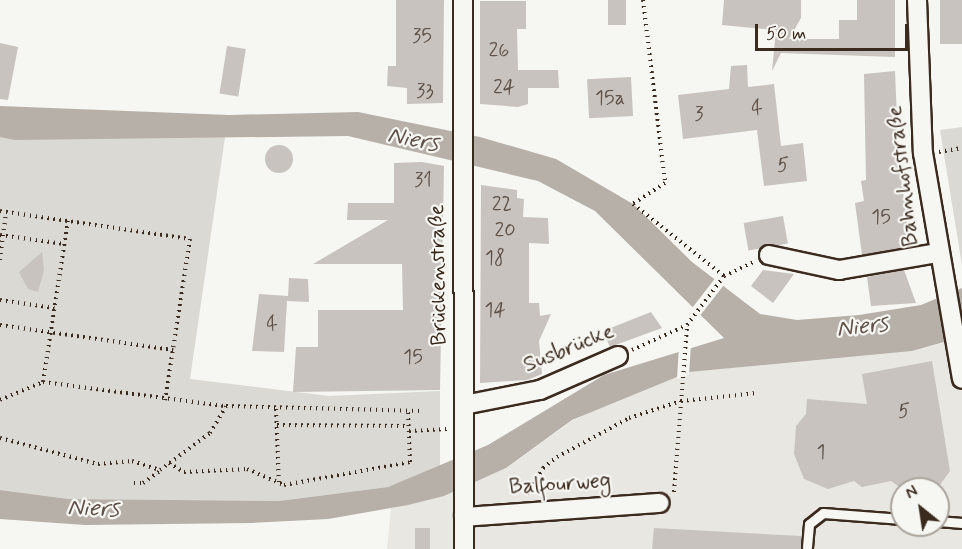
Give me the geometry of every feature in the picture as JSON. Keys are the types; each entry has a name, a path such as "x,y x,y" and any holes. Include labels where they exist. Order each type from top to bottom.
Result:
{"street":[{"name":"Brückenstraße","path":"463,0 461,98 464,549"},
{"name":"Bahnhofstraße","path":"917,0 919,117 937,254 962,380"},
{"path":"769,255 839,270 937,254"},
{"name":"Susbrücke","path":"464,405 540,390 618,356"},
{"name":"Balfourweg","path":"464,517 518,511 666,503"}],"lane":[{"path":"807,547 809,524 823,513 890,518"}],"path":[{"path":"643,0 665,183 633,204 723,276"},
{"path":"0,211 190,240 165,400"},
{"path":"0,260 6,212"},
{"path":"43,382 68,221"},
{"path":"2,235 64,244"},
{"path":"666,503 681,401 687,326 723,276 769,255"},
{"path":"0,300 54,308"},
{"path":"0,325 173,350"},
{"name":"Susbrücke","path":"618,356 687,326"},
{"path":"0,400 43,382 165,400 226,406 420,411"},
{"path":"518,511 543,468 557,457 629,418 681,401 758,393"},
{"path":"134,483 143,483 210,433 226,406"},
{"path":"276,409 279,484"},
{"path":"169,463 183,472 247,469 279,484 410,462 408,412"},
{"path":"277,425 451,429"},
{"path":"0,438 98,464 132,461 160,470"}],"shaded area":[{"path":"962,127 962,265 940,130"},
{"path":"0,137 225,137 190,379 329,396 440,391 440,468 388,487 279,501 69,499 0,490"},
{"path":"955,340 962,379 962,549 387,549 391,508 444,496 506,468 572,421 622,396 689,372 912,351"}],"water":[{"name":"Niers","path":"0,106 229,115 358,112 480,137 556,159 633,204 692,262 760,314 797,320 859,315 921,305 962,288 962,337 912,351 689,372 572,420 506,468 444,496 408,505 328,519 251,523 85,525 0,519 0,490 69,499 279,501 388,487 488,445 604,375 724,338 595,211 538,181 348,136 15,140 0,137"}],"pier":[{"path":"717,276 726,283 699,317 690,311"},
{"path":"691,344 689,375 677,379 679,346"}],"building":[{"path":"396,0 444,0 443,103 407,104 407,88 387,86 388,66 396,66"},
{"path":"608,0 626,0 626,25 608,25"},
{"path":"724,0 801,0 801,18 789,39 839,39 839,20 857,20 857,0 895,0 895,57 781,53 772,71 776,30 722,25"},
{"path":"940,0 962,0 962,44 940,44"},
{"path":"480,1 526,1 526,29 517,29 518,70 558,70 559,88 528,88 528,104 518,107 480,104"},
{"path":"0,43 18,47 8,100 0,99"},
{"path":"227,46 246,49 238,96 219,93"},
{"path":"747,65 748,87 774,84 781,146 803,143 807,181 764,186 757,130 683,139 678,95 729,89 731,66"},
{"path":"895,71 899,165 911,246 862,255 855,203 864,201 861,181 866,180 864,74"},
{"path":"631,77 633,116 589,118 587,79"},
{"path":"279,145 289,149 293,159 289,169 279,173 269,169 265,159 269,149"},
{"path":"422,162 444,166 440,390 293,392 296,347 318,347 318,310 403,310 402,264 313,264 388,220 347,220 348,203 394,203 394,163"},
{"path":"481,185 517,190 517,198 524,199 523,217 548,218 549,244 529,243 529,303 539,303 540,316 551,314 539,341 542,374 527,380 480,383"},
{"path":"783,216 788,244 748,251 744,223"},
{"path":"42,252 44,270 38,292 28,289 19,272"},
{"path":"763,270 794,274 773,303 751,286"},
{"path":"904,270 916,303 871,306 867,277"},
{"path":"289,278 308,279 309,302 287,301 284,352 252,351 259,294 288,296"},
{"path":"651,312 662,328 610,347 603,331"},
{"path":"932,361 950,471 946,477 890,477 890,481 862,487 854,481 828,489 804,479 794,454 796,426 806,414 807,399 867,404 862,374"},
{"path":"415,528 430,528 430,549 415,549"},
{"path":"654,528 801,536 801,549 652,549"}]}
